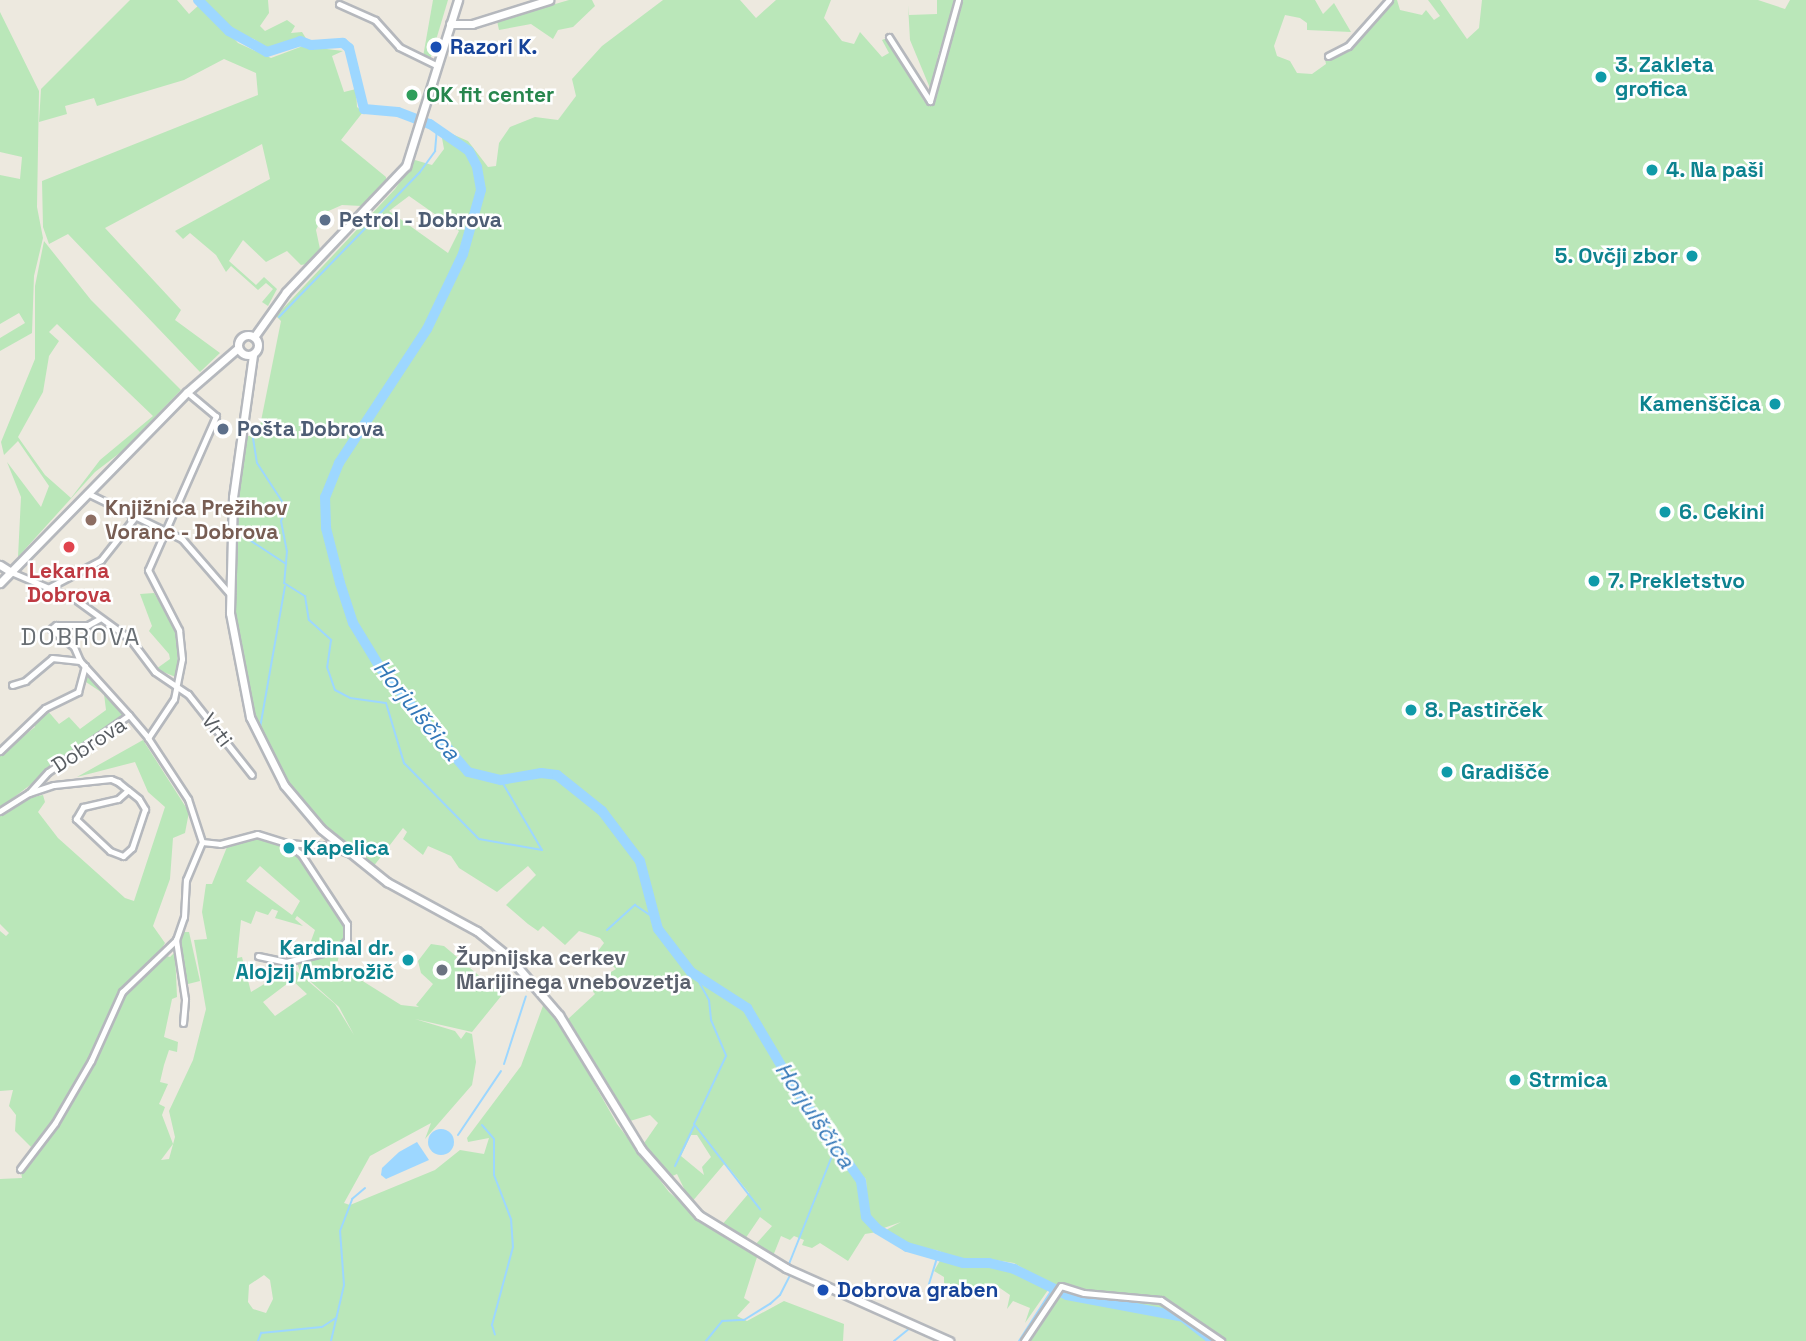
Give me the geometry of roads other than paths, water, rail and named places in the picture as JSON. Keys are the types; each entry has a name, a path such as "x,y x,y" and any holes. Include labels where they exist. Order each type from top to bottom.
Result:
{"street":[{"path":"254,337 286,292 396,181 420,129 436,65 458,0"},
{"path":"450,24 472,24 549,0"},
{"path":"889,37 930,101 958,0"},
{"path":"1328,56 1348,46 1388,0"},
{"path":"339,4 375,20 399,47 436,65"},
{"path":"0,583 187,392 238,348 241,338 254,337"},
{"path":"254,337 259,346 253,355 233,497 229,593 240,676 262,746 296,802 395,888 477,931 509,957 554,1007 641,1149 699,1215 798,1274 949,1341"},
{"path":"238,348 243,354 253,355"},
{"path":"148,738 158,730 179,687 182,659 179,630 148,570 163,528 216,416 187,392"},
{"path":"87,493 163,528 192,547 229,593"},
{"path":"48,588 101,560 135,517"},
{"path":"0,565 10,572 75,599 130,639 155,672 179,687"},
{"path":"99,619 88,625 52,626 74,647 83,663 129,715"},
{"path":"12,685 25,681 52,658 83,663"},
{"path":"0,751 45,708 78,692 83,663"},
{"name":"Vrti","path":"179,687 252,775"},
{"name":"Dobrova","path":"29,793 48,772 129,715 148,738 188,799 202,842"},
{"path":"0,811 29,793 101,779 128,790 145,809 132,848 123,856 110,851 76,818 83,807 118,799 128,790"},
{"path":"20,1169 55,1123 96,1054 116,1001 176,940 184,917 186,880 202,842 220,844 257,834 286,843 322,844 354,855"},
{"path":"258,956 286,962 339,949 347,940 347,924 301,854 286,843"},
{"path":"176,940 185,999 183,1023"},
{"path":"1024,1341 1052,1294 1061,1286 1084,1293 1161,1300 1221,1341"}],"water":[{"path":"441,1129 450,1133 454,1142 450,1151 441,1155 432,1151 428,1142 432,1133"},
{"path":"417,1142 429,1160 386,1179 381,1175 382,1168 399,1152"}],"waterway":[{"name":"Horjulščica","path":"198,0 229,31 267,52 300,41 311,45 343,43 349,48 364,109 398,112 430,124 469,151 477,167 481,190 463,254 427,329 339,463 325,497 326,528 353,623 381,669 468,772 501,780 541,773 557,775 602,811 640,861 658,929 691,972 747,1008 794,1087 861,1181 866,1217 877,1229 907,1247 963,1263 989,1263 1014,1269 1067,1295 1183,1317 1214,1341"},
{"path":"279,317 420,172 435,151 437,130"},
{"path":"253,438 257,463 287,509 281,521 287,551 284,583 305,596 309,620 331,640 327,667 335,690 350,698 386,703 404,763 479,839 542,850 501,780"},
{"path":"236,531 286,564"},
{"path":"260,728 285,586"},
{"path":"607,930 635,905 654,918"},
{"path":"694,973 709,1000 711,1020 726,1056 694,1124 760,1209"},
{"path":"504,1064 526,996"},
{"path":"458,1135 501,1071"},
{"path":"482,1125 494,1139 494,1175 511,1219 513,1247 492,1325 495,1335"},
{"path":"675,1166 694,1126"},
{"path":"789,1264 836,1146"},
{"path":"331,1341 344,1285 340,1231 352,1199 365,1188"},
{"path":"929,1284 938,1254"},
{"path":"706,1341 722,1321 744,1320 770,1304 780,1295 790,1275"},
{"path":"1019,1341 1053,1288"},
{"path":"258,1341 261,1333 322,1327 336,1318"},
{"path":"894,1341 909,1329"}],"place":[{"name":"Razori K.","path":"436,47"},
{"name":"3. Zakleta grofica","path":"1601,77"},
{"name":"OK fit center","path":"412,95"},
{"name":"4. Na paši","path":"1652,170"},
{"name":"Petrol - Dobrova","path":"325,220"},
{"name":"5. Ovčji zbor","path":"1692,256"},
{"name":"Kamenščica","path":"1775,404"},
{"name":"Pošta Dobrova","path":"223,429"},
{"name":"6. Cekini","path":"1665,512"},
{"name":"Knjižnica Prežihov Voranc - Dobrova","path":"91,520"},
{"name":"Lekarna Dobrova","path":"69,547"},
{"name":"7. Prekletstvo","path":"1594,581"},
{"name":"8. Pastirček","path":"1411,710"},
{"name":"Gradišče","path":"1447,772"},
{"name":"Kapelica","path":"289,848"},
{"name":"Kardinal dr. Alojzij Ambrožič","path":"408,960"},
{"name":"Župnijska cerkev Marijinega vnebovzetja","path":"442,970"},
{"name":"Strmica","path":"1515,1080"},
{"name":"Dobrova graben","path":"823,1290"}],"district":[{"name":"DOBROVA","path":"81,637"}]}
